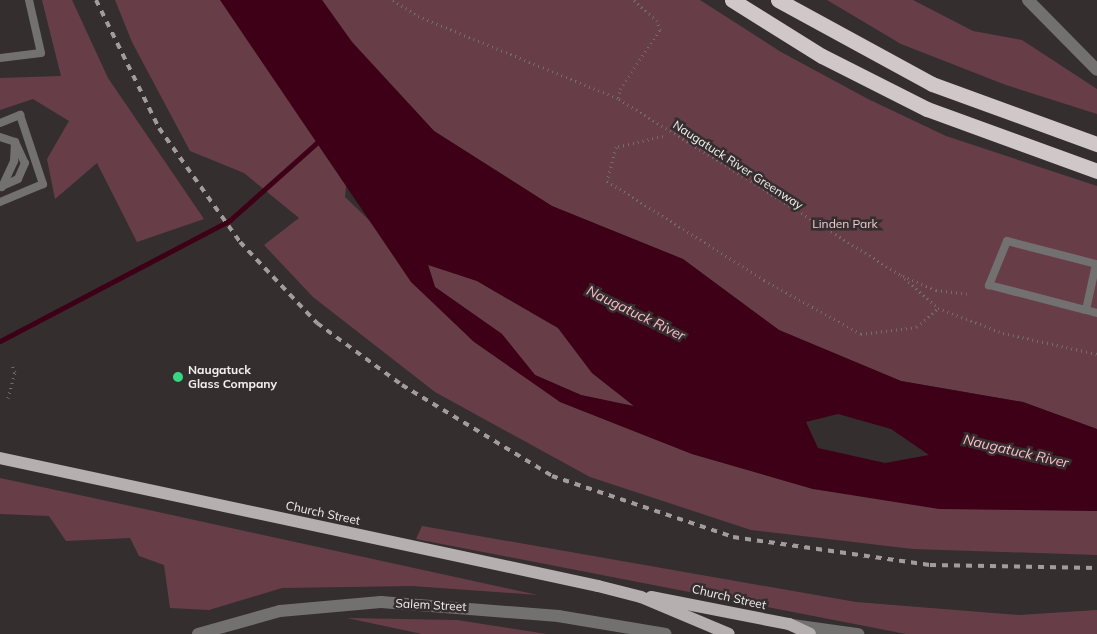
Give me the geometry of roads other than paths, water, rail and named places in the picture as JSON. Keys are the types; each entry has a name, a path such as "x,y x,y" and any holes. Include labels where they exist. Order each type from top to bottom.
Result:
{"highway":[{"path":"732,0 822,56 918,105 983,133 1097,171"},
{"path":"778,0 932,84 1097,144"}],"main road":[{"name":"Church Street","path":"0,458 641,597 675,598 789,624 810,634"},
{"name":"Church Street","path":"641,597 729,634"}],"street":[{"path":"1028,0 1097,70"},
{"name":"Salem Street","path":"198,634 310,606 390,602 558,616 666,634"},
{"path":"237,634 242,622"},
{"path":"789,624 858,634"}],"lane":[{"path":"0,58 40,54 29,0"},
{"path":"0,122 20,115 43,184 0,202"},
{"path":"0,137 15,142 24,164 18,179 1,187"},
{"path":"1086,310 1096,264 1007,241 989,285 1097,313"}],"water":[{"name":"Naugatuck River","path":"220,0 322,0 352,42 434,131 552,206 683,259 779,330 901,381 1023,402 1097,429 1097,511 939,509 813,489 692,454 560,402 474,342 411,282","holes":["428,265 477,281 558,328 592,373 634,406 581,395 535,375 502,334 435,287","838,414 891,429 929,455 885,463 818,448 806,422"]}],"waterway":[{"path":"0,341 230,220 323,137"}],"railway":[{"path":"96,0 159,128 240,242 317,323 402,385 552,476 733,537 930,565 1097,568"}],"place":[{"name":"Naugatuck Glass Company","path":"178,377"}],"park label":[{"name":"Linden Park","path":"845,224"}]}
